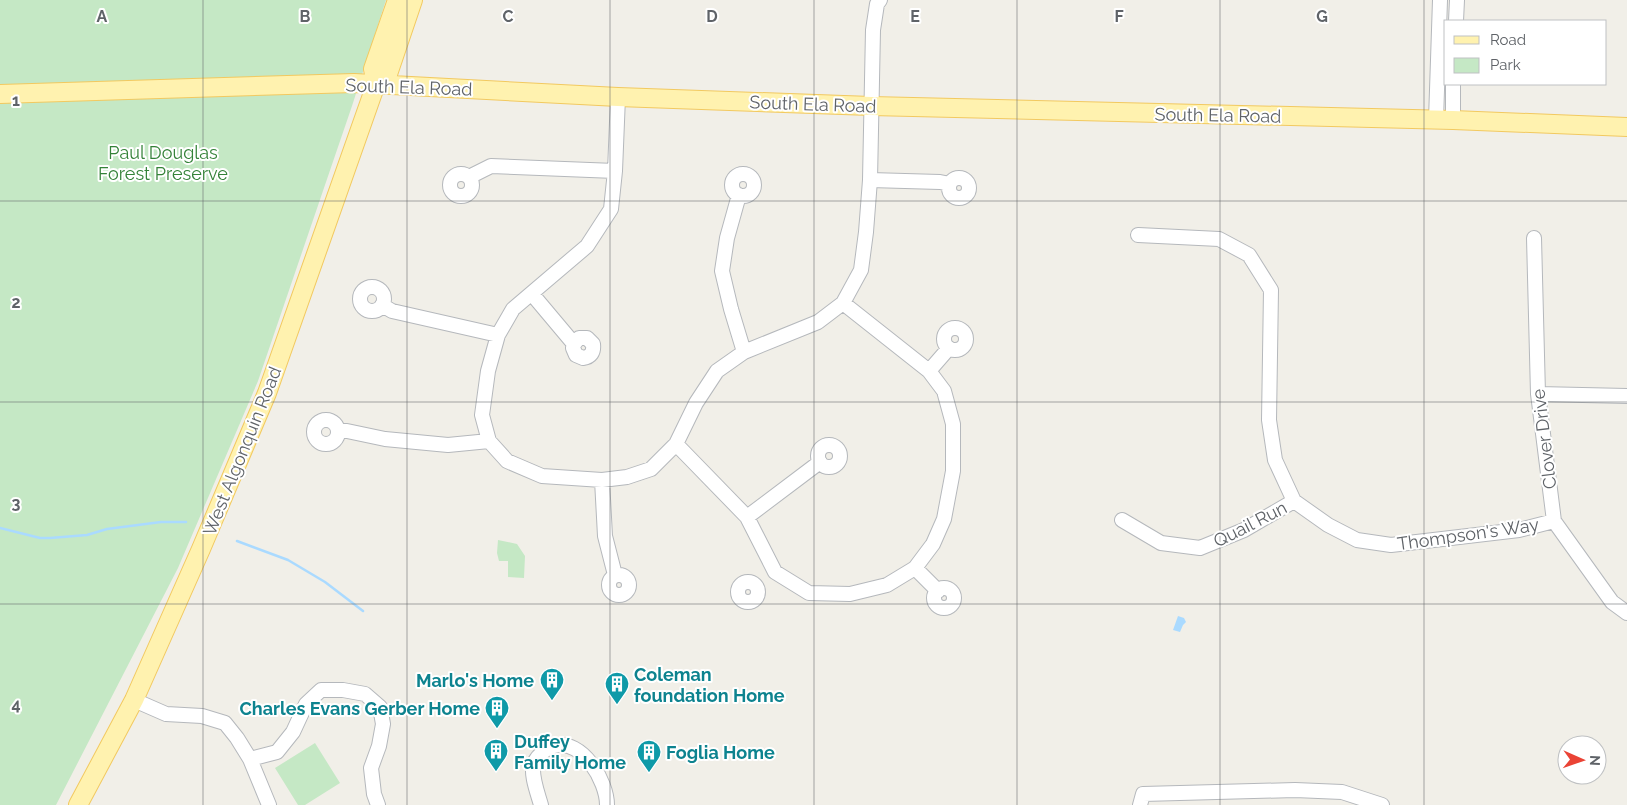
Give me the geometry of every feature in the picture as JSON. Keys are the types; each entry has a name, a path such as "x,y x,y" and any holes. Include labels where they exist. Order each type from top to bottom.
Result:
{"main road":[{"name":"West Algonquin Road","path":"78,805 134,700 267,393 376,84 374,70 397,0"},
{"name":"West Algonquin Road","path":"376,84 388,74 413,0"},
{"name":"South Ela Road","path":"0,94 376,84 618,97 871,106 1444,120 1627,127"}],"street":[{"path":"1440,0 1444,120"},
{"path":"1456,20 1457,0"},
{"path":"618,97 615,170 611,209 587,246 513,309 498,335 488,371 482,415 488,440 506,461 542,476 602,480 627,477 651,468 676,444 696,403 716,371 744,352 818,322 843,303 861,270 866,232 870,180 872,30 875,1"},
{"path":"1444,120 1453,85"},
{"path":"468,177 491,166 615,170"},
{"path":"870,180 950,184"},
{"path":"739,195 727,238 722,271 744,352"},
{"name":"Thompson's Way","path":"1138,235 1219,239 1249,254 1271,290 1269,420 1275,460 1294,501 1328,525 1357,540 1391,545 1520,530 1554,521"},
{"name":"Clover Drive","path":"1534,238 1538,394 1554,521 1612,602 1627,613"},
{"path":"532,294 574,344"},
{"path":"676,444 747,517 775,572 809,593 850,594 887,585 915,568 933,544 944,519 953,471 953,424 944,391 929,371 843,303"},
{"path":"382,305 392,311 498,335"},
{"path":"929,371 948,348"},
{"path":"1538,394 1627,396"},
{"path":"338,431 385,439 448,445 488,440"},
{"path":"747,517 820,462"},
{"path":"602,480 605,536 615,575"},
{"name":"Quail Run","path":"1122,520 1161,543 1200,548 1244,530 1294,501"},
{"path":"915,568 938,591"},
{"path":"757,585 775,572"},
{"path":"250,760 277,752 293,732 306,704 321,690 343,690 365,694 380,708 383,724 379,746 371,768 374,794 378,805"},
{"path":"134,700 166,714 202,716 225,723 237,738 250,760 269,805"},
{"path":"542,805 535,786 534,764 545,749 562,744 577,749 592,764 602,782 607,805"},
{"path":"1141,800 1295,790 1342,792 1382,805"}],"green space":[{"name":"Paul Douglas Forest Preserve","path":"0,0 386,0 352,106 258,381 178,568 56,805 0,805"},
{"path":"498,540 517,544 525,556 524,578 508,577 508,561 499,561 497,553"},
{"path":"315,743 340,783 305,805 298,805 275,768"}],"water":[{"path":"1178,616 1184,618 1186,622 1180,632 1173,630"}],"waterway":[{"path":"0,528 40,538 50,538 87,535 107,529 161,522 186,522"},
{"path":"237,541 288,560 325,582 363,611"}],"place":[{"name":"Marlo's Home","path":"552,701"},
{"name":"Coleman foundation Home","path":"617,705"},
{"name":"Charles Evans Gerber Home","path":"497,729"},
{"name":"Duffey Family Home","path":"496,772"},
{"name":"Foglia Home","path":"649,773"}]}
